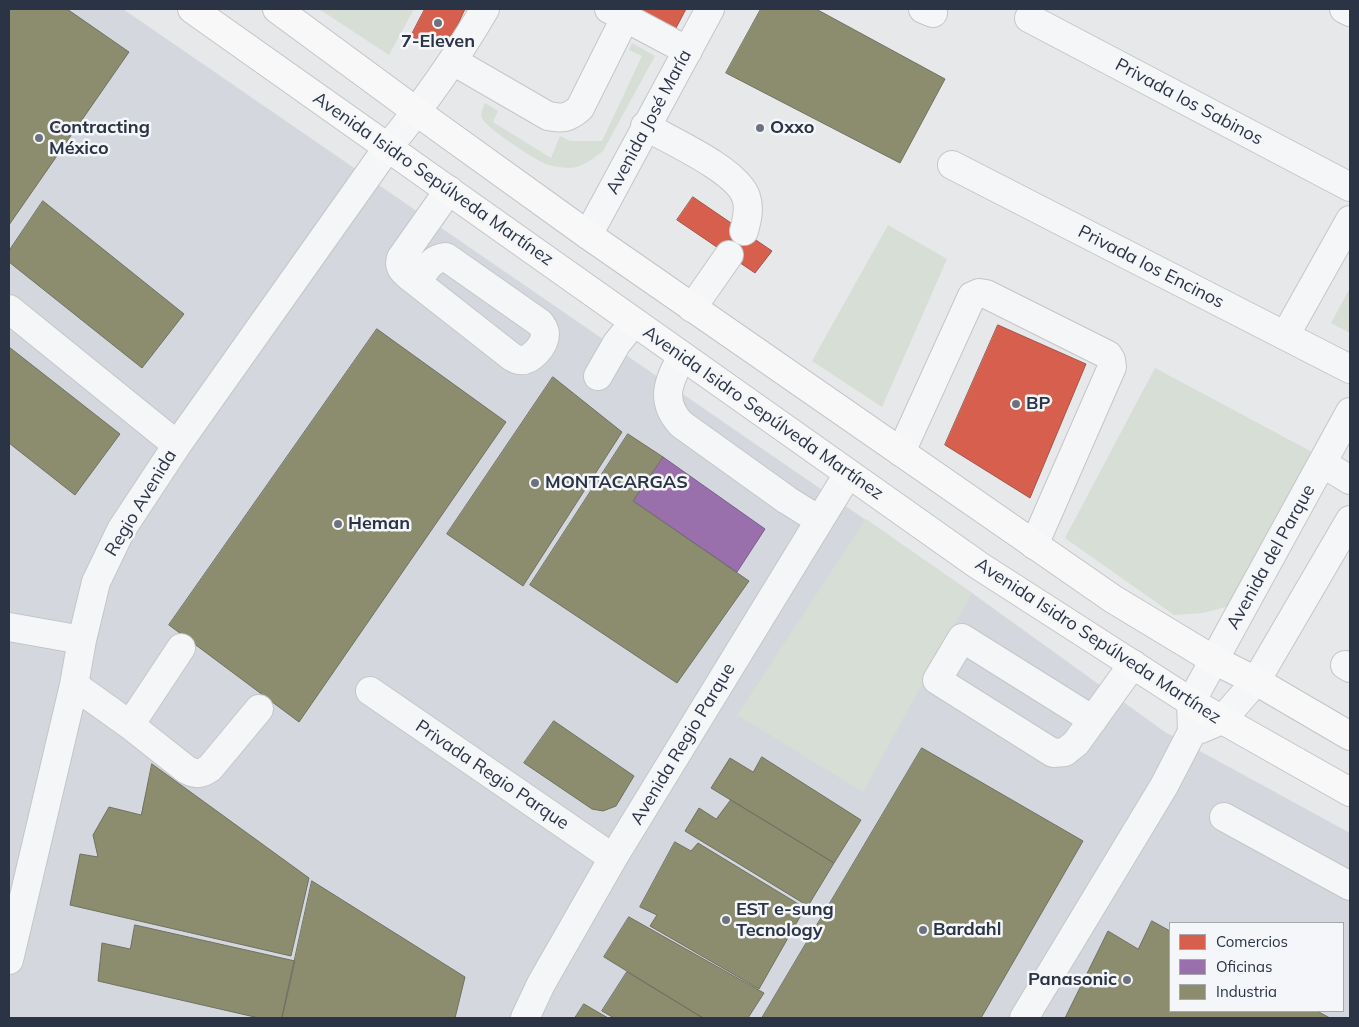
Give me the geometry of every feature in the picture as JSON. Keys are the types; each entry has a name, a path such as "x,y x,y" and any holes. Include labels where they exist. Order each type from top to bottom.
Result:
{"main road":[{"name":"Avenida Isidro Sepúlveda Martínez","path":"192,9 978,565 1191,702 1350,792"},
{"path":"277,9 417,112 692,308 978,504 1113,600 1214,660 1256,681 1350,736"}],"street":[{"name":"Regio Avenida","path":"9,960 96,582 121,530 177,445 388,147 417,112 453,61 485,9"},
{"name":"Avenida José María","path":"588,234 710,9"},
{"path":"1344,9 1350,12"},
{"path":"453,61 548,116 561,118 571,116 580,108 617,13 688,51"},
{"name":"Privada los Sabinos","path":"1029,18 1350,187"},
{"path":"646,126 724,170 739,183 746,197 748,215 744,231"},
{"name":"Privada los Encinos","path":"952,165 1350,370"},
{"path":"417,282 401,269 399,263 449,190"},
{"path":"1285,336 1350,220"},
{"path":"692,308 729,255"},
{"path":"901,452 972,296 979,293 986,294 1108,355 1112,367 1034,545"},
{"path":"9,309 177,445"},
{"path":"598,376 617,343 634,322"},
{"path":"682,356 670,380 667,399 674,416 682,424 819,520"},
{"name":"Avenida del Parque","path":"1191,702 1350,412"},
{"path":"1322,463 1350,480"},
{"name":"Avenida Regio Parque","path":"525,1018 541,984 613,858 848,474"},
{"path":"1192,732 1222,720 1256,681 1350,520"},
{"path":"9,627 82,640"},
{"path":"1093,720 962,638 937,680 1053,753 1065,752 1076,743 1093,720 1133,664"},
{"path":"130,725 181,648"},
{"path":"74,684 187,770 195,774 202,774 210,768 259,709"},
{"name":"Privada Regio Parque","path":"370,691 613,858"},
{"path":"1024,1018 1164,786 1192,732 1191,702"},
{"path":"1224,817 1350,886"}],"shaded area":[{"path":"9,9 123,9 972,593 1165,732 1350,833 1350,1018 9,1018"},
{"path":"319,9 414,9 389,55"},
{"path":"632,43 655,56 603,151 584,164 566,168 543,163 502,136 482,118 485,103 498,111 493,122 551,158 560,136 570,141 602,141 642,56 629,50"},
{"path":"888,225 947,259 882,407 812,361"},
{"path":"1350,288 1350,333 1331,323"},
{"path":"1155,368 1314,453 1229,606 1203,613 1174,615 1065,538"},
{"path":"866,519 972,593 863,792 737,715"}],"building: Comercios":[{"name":"7-Eleven","path":"425,9 465,9 448,45 431,48 411,36"},
{"path":"639,9 686,9 676,28"},
{"path":"693,197 772,251 755,273 677,220"},
{"name":"BP","path":"998,325 1086,364 1030,498 945,445"}],"building: Oficinas":[{"path":"663,457 765,529 737,572 633,501"}],"building: Industria":[{"name":"Contracting México","path":"9,9 67,9 129,52 9,225"},
{"path":"761,9 816,9 945,79 900,163 726,73"},
{"path":"43,201 184,314 142,368 9,262 9,251"},
{"name":"Heman","path":"377,329 506,422 299,722 169,625"},
{"path":"9,347 120,434 75,495 9,443"},
{"name":"MONTACARGAS","path":"553,377 622,432 523,586 447,534"},
{"path":"628,434 663,457 633,501 749,581 677,683 530,585"},
{"path":"554,721 634,776 616,806 603,811 592,809 524,763"},
{"name":"Bardahl","path":"922,748 1083,841 981,1018 762,1018"},
{"path":"762,757 861,820 834,863 711,788 730,758 753,772"},
{"path":"152,764 309,878 291,956 70,905 80,854 98,857 93,835 109,807 141,815"},
{"path":"731,800 834,863 808,906 685,831 699,808 716,819"},
{"name":"EST e-sung Tecnology","path":"675,842 691,851 698,843 805,908 759,989 650,926 657,915 640,907"},
{"path":"312,881 465,977 455,1018 282,1018"},
{"path":"629,917 764,993 748,1018 703,1018 604,957"},
{"name":"Panasonic","path":"1152,921 1169,930 1169,1012 1319,1012 1330,1018 1065,1018 1108,931 1138,949"},
{"path":"135,925 295,961 282,1018 259,1018 98,981 102,943 130,949"},
{"path":"627,972 703,1018 614,1018 602,1011"},
{"path":"584,1004 608,1018 575,1018"}],"place":[{"name":"7-Eleven","path":"438,23"},
{"name":"Oxxo","path":"760,128"},
{"name":"Contracting México","path":"39,138"},
{"name":"BP","path":"1016,404"},
{"name":"MONTACARGAS","path":"535,483"},
{"name":"Heman","path":"338,524"},
{"name":"EST e-sung Tecnology","path":"726,920"},
{"name":"Bardahl","path":"923,930"},
{"name":"Panasonic","path":"1127,980"}]}
